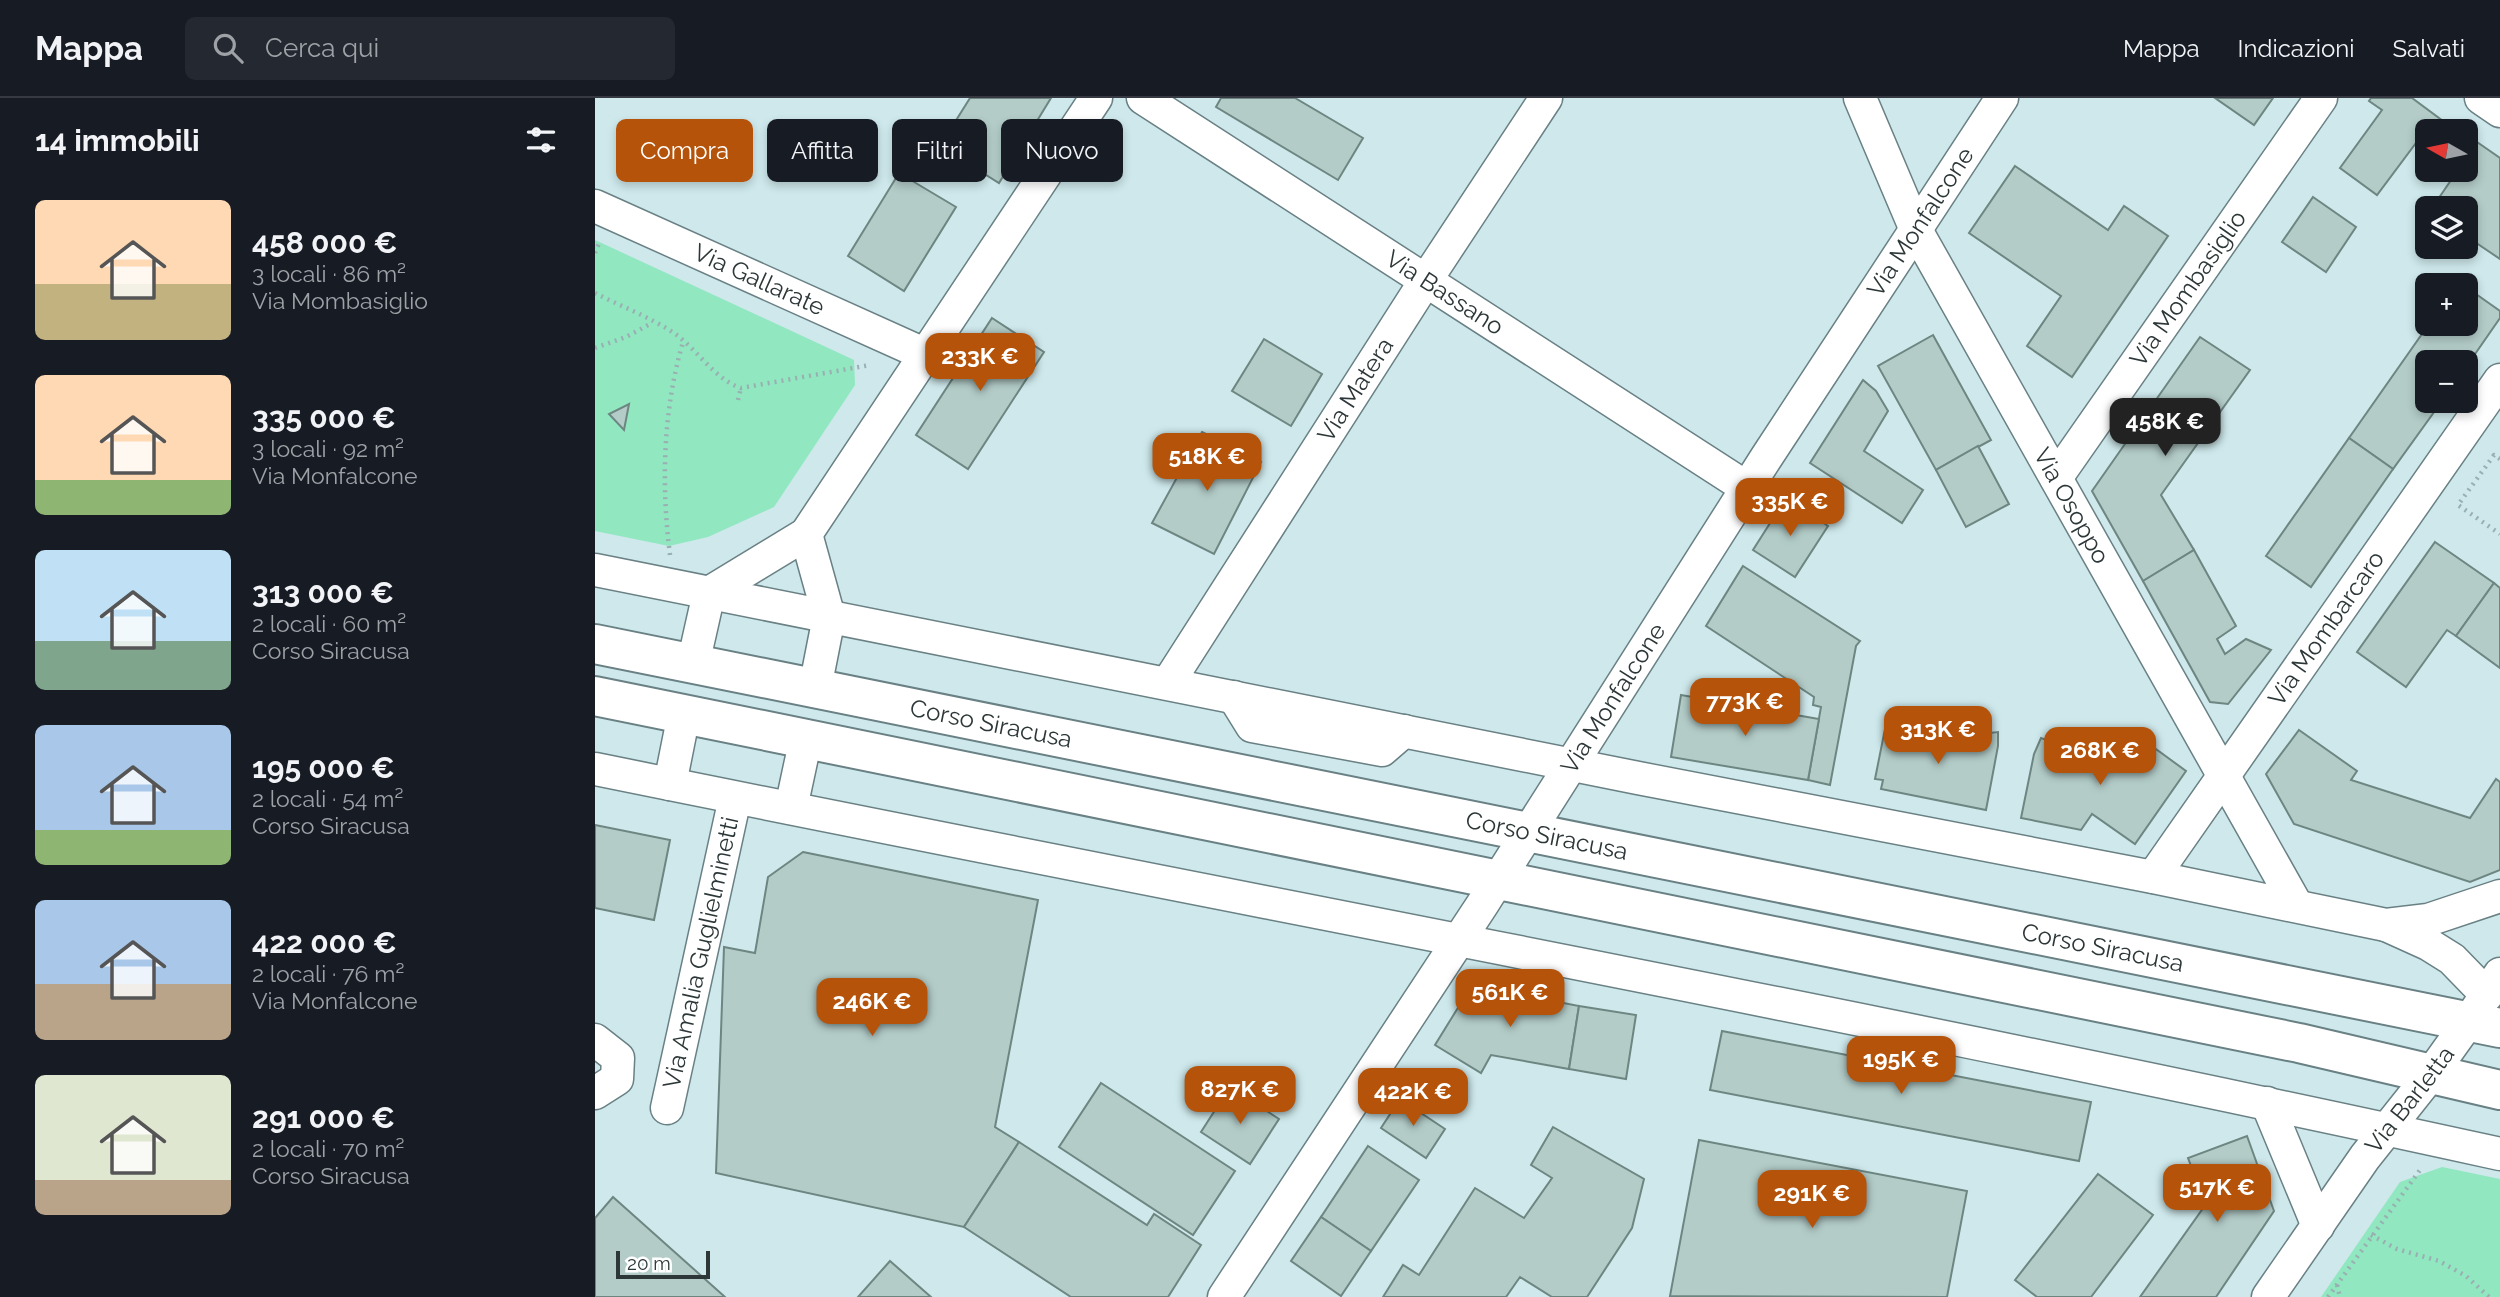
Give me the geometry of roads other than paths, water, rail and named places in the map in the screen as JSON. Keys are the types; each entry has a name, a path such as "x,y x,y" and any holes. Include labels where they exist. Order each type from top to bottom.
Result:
{"main road":[{"name":"Corso Siracusa","path":"595,644 1528,832 2489,1004"},
{"name":"Corso Siracusa","path":"595,695 2299,1043 2500,1090"}],"street":[{"path":"693,664 709,593 806,534 1096,98"},
{"name":"Via Bassano","path":"1143,98 1747,488"},
{"name":"Via Matera","path":"1168,683 1546,98"},
{"name":"Via Osoppo","path":"1860,98 1916,230 2297,906"},
{"name":"Via Monfalcone","path":"1224,1297 1497,881 1747,488 2002,98"},
{"name":"Via Mombasiglio","path":"2056,478 2321,98"},
{"path":"2481,98 2500,111"},
{"name":"Via Gallarate","path":"595,206 924,354"},
{"name":"Via Mombarcaro","path":"2153,877 2500,380"},
{"path":"806,534 829,617 815,688"},
{"path":"595,570 2386,925 2428,944 2452,959 2489,1004"},
{"path":"670,784 684,713"},
{"path":"791,808 806,738"},
{"path":"595,769 1459,938 2500,1153"},
{"name":"Via Amalia Guglielminetti","path":"667,1108 735,798"},
{"path":"2386,925 2428,920 2500,896"},
{"name":"Via Barletta","path":"2268,1297 2387,1128 2489,1004"},
{"path":"595,1040 618,1058 617,1079 595,1093"},
{"path":"2267,1103 2318,1226"}]}
